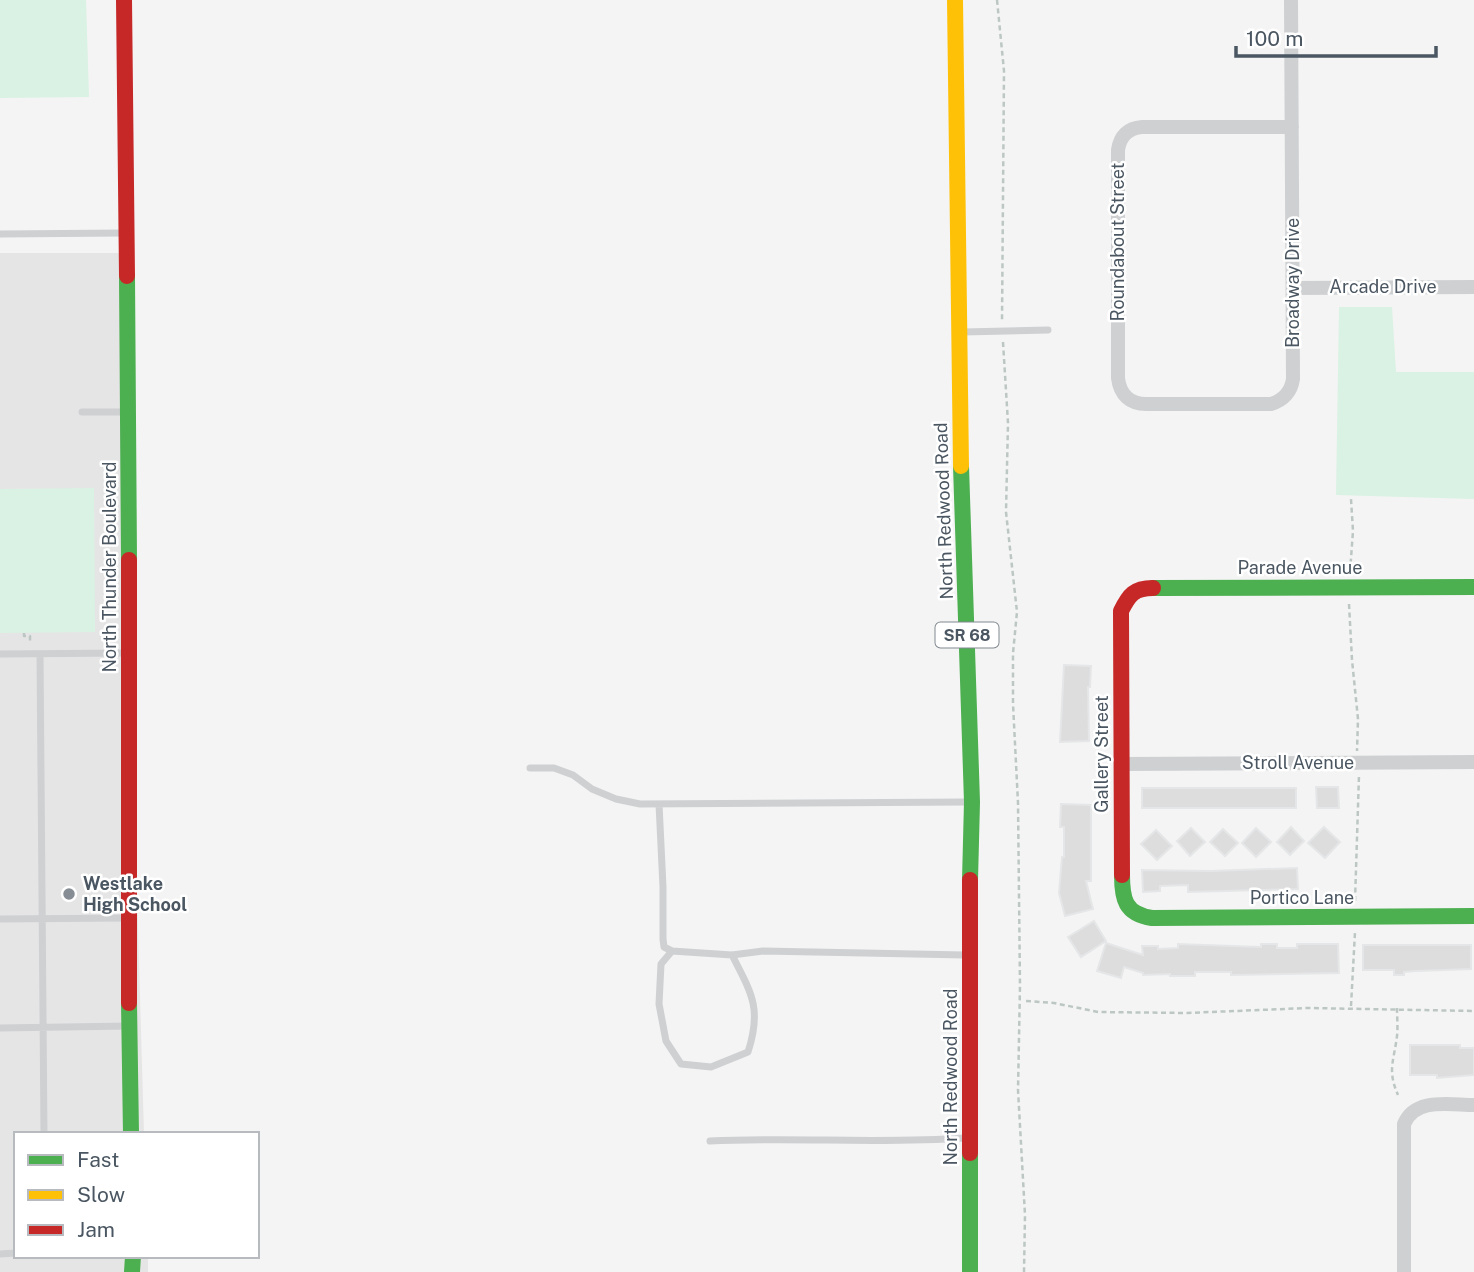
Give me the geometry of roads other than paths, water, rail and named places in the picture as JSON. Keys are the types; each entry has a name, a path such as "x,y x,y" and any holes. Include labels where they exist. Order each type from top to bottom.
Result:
{"street":[{"name":"North Thunder Boulevard","path":"124,0 131,1132"},
{"name":"North Redwood Road","path":"955,0 959,332 971,802 971,1272"},
{"name":"Broadway Drive","path":"1123,394 1139,404 1266,404 1281,400 1289,391 1293,379 1291,0"},
{"name":"Roundabout Street","path":"1123,394 1118,379 1118,150 1121,139 1129,130 1142,127 1292,127"},
{"name":"Arcade Drive","path":"1293,288 1474,287"},
{"name":"Parade Avenue","path":"1129,595 1145,588 1348,581 1474,587"},
{"name":"Gallery Street","path":"1129,595 1121,611 1122,894 1132,912"},
{"name":"Stroll Avenue","path":"1122,764 1474,762"},
{"name":"Portico Lane","path":"1132,912 1145,918 1474,916"},
{"path":"1404,1272 1403,1130 1410,1113 1424,1106 1474,1105"}],"lane":[{"path":"0,234 127,233"},
{"path":"959,332 1048,330"},
{"path":"82,412 128,412"},
{"path":"0,654 130,653"},
{"path":"40,654 44,1132"},
{"path":"530,768 554,768 573,775 592,789 616,799 640,804 971,802"},
{"path":"659,804 663,939 664,947 672,951 732,955 764,951 969,955"},
{"path":"0,919 128,918"},
{"path":"672,951 660,964 659,1004 666,1041 681,1064 712,1067 748,1052 756,1028 752,994 732,955"},
{"path":"0,1028 129,1026"},
{"path":"710,1141 764,1139 916,1142 971,1138"}],"place":[{"name":"Westlake High School","path":"69,894"}]}
